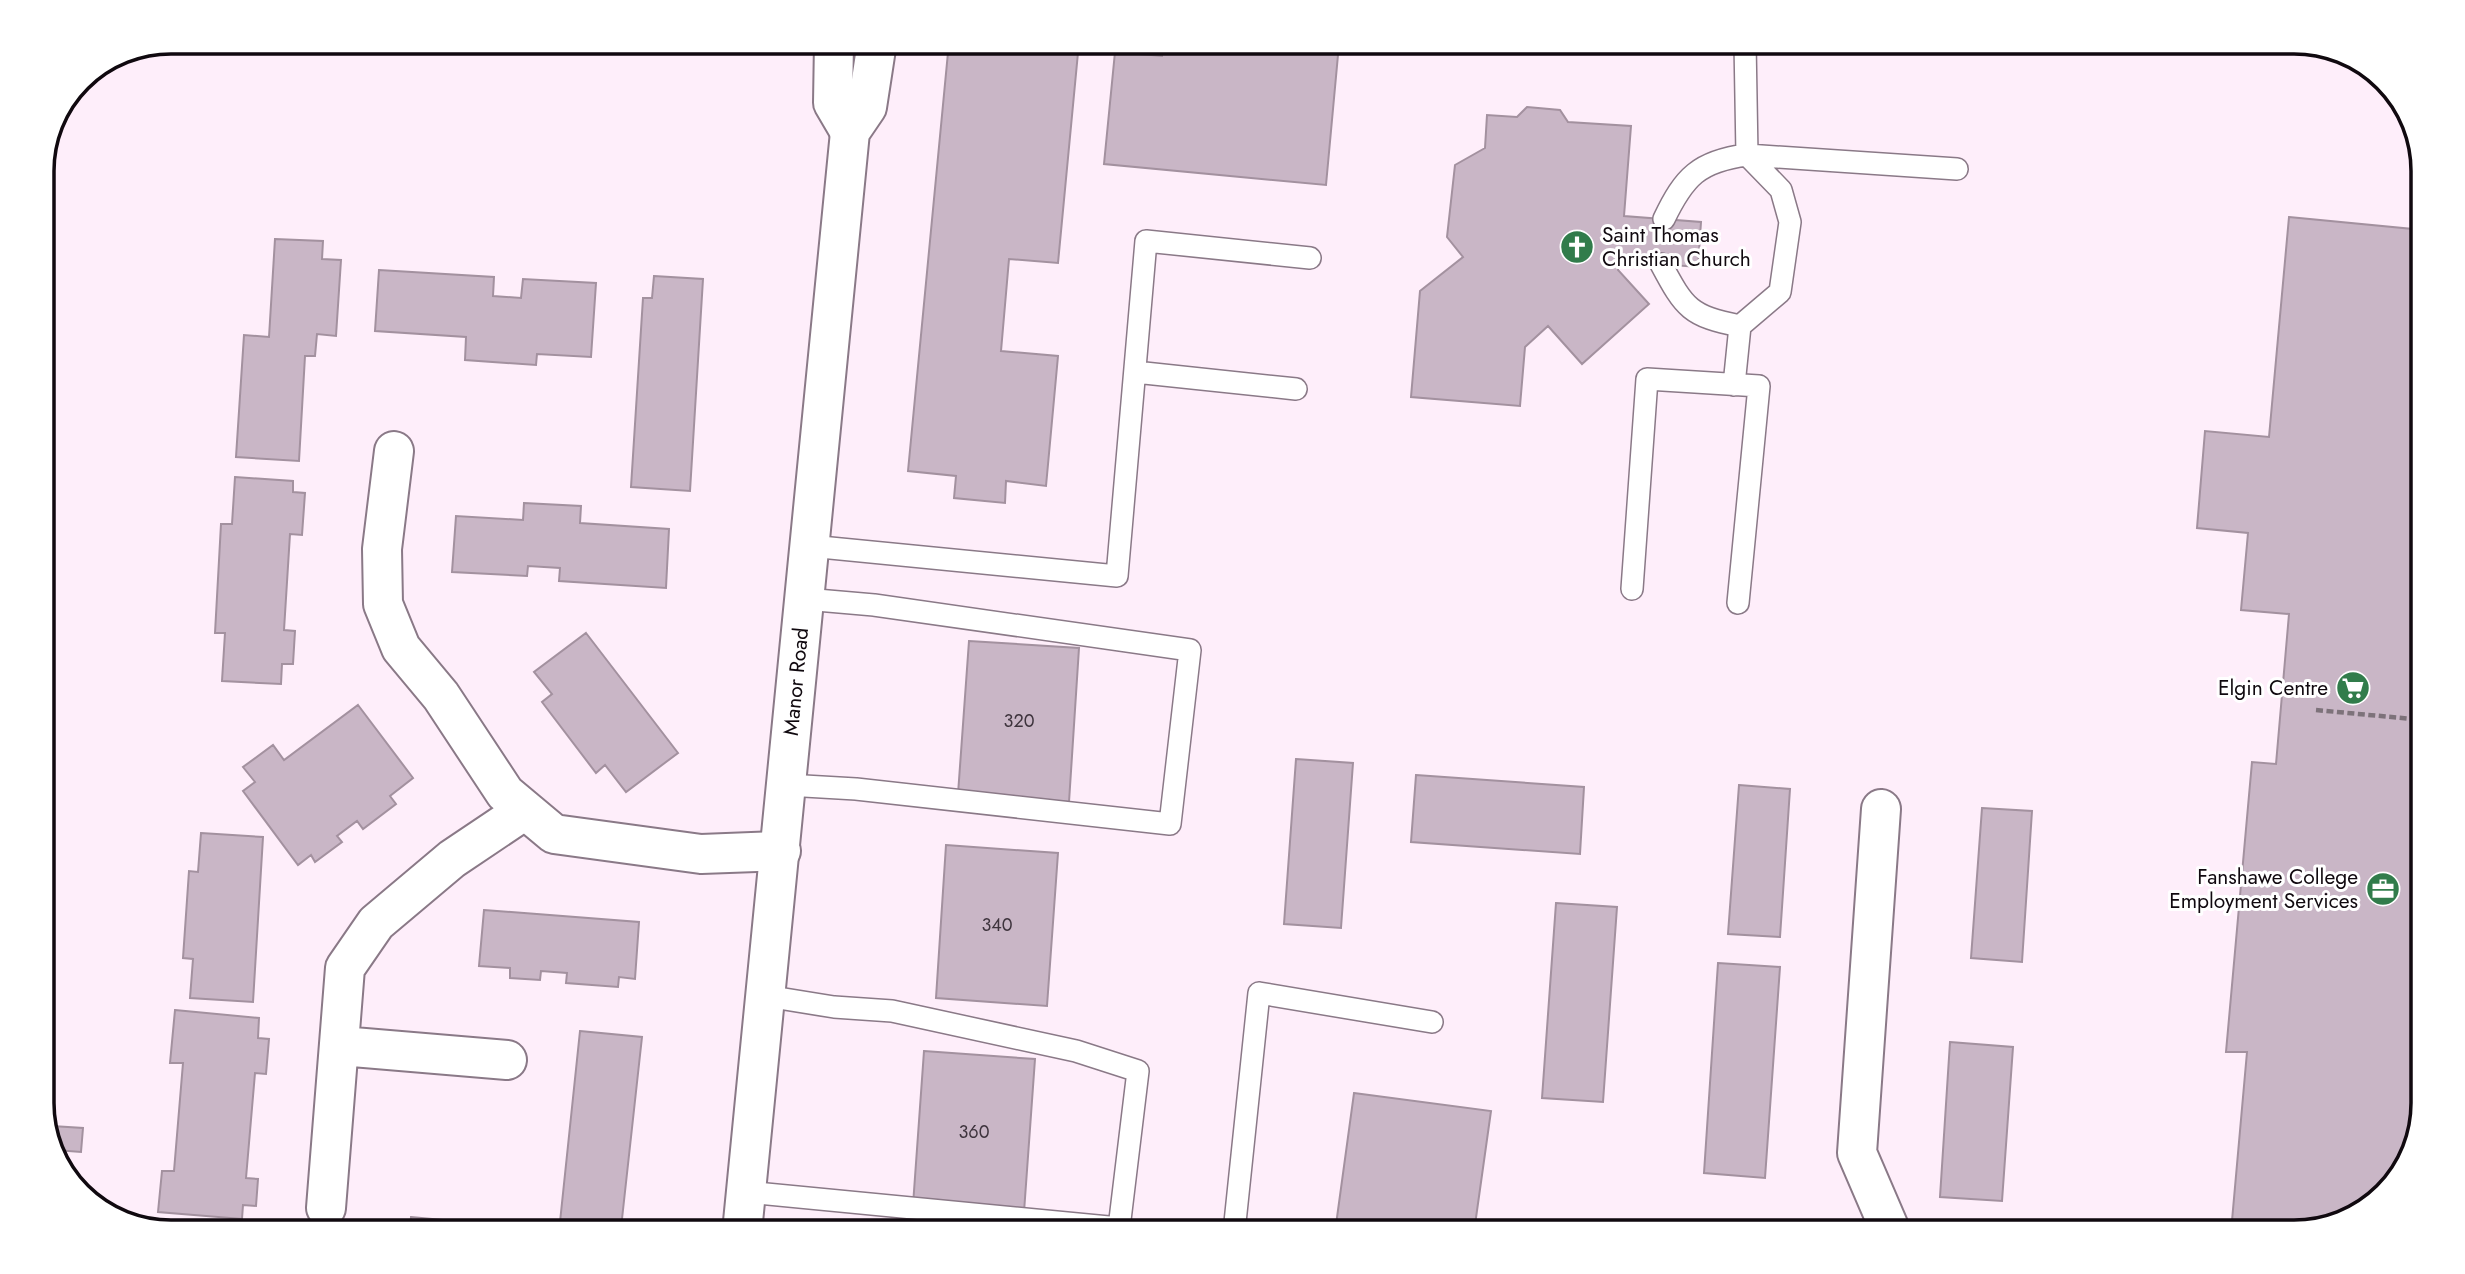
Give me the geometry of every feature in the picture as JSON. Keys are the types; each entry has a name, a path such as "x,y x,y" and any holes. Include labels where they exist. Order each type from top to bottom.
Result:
{"street":[{"path":"834,54 833,103 850,132"},
{"name":"Manor Road","path":"743,1220 850,132 867,107 875,54"},
{"path":"394,451 382,549 383,604 401,648 441,696 505,793 554,834 701,854 781,851"},
{"path":"1881,809 1857,1153 1886,1220"},
{"path":"326,1208 341,1046 345,968 376,923 452,859 525,810"},
{"path":"341,1046 507,1060"}],"lane":[{"path":"1734,384 1741,326 1780,292 1790,222 1781,190 1747,155 1745,54"},
{"path":"1664,219 1678,190 1697,170 1722,158 1747,155 1957,169"},
{"path":"810,546 1117,576 1146,241 1310,258"},
{"path":"1661,264 1680,300 1704,318 1741,326"},
{"path":"1135,372 1296,389"},
{"path":"1632,589 1647,379 1759,386 1738,603"},
{"path":"787,785 856,789 1170,824 1190,650 874,605 805,599"},
{"path":"1235,1220 1259,993 1432,1022"},
{"path":"766,996 834,1007 892,1011 1076,1051 1138,1070 1120,1220"},
{"path":"746,1192 1036,1220"}],"path":[{"path":"2316,710 2411,719"}],"building":[{"path":"948,54 1078,54 1058,263 1009,259 1001,351 1058,356 1046,486 1006,481 1005,503 954,498 956,476 908,471"},
{"path":"1115,54 1338,54 1326,185 1104,164"},
{"name":"Saint Thomas Christian Church","path":"1527,107 1560,110 1568,122 1631,126 1624,216 1701,222 1698,267 1619,261 1618,270 1649,304 1582,364 1548,326 1525,347 1520,406 1411,397 1420,291 1463,257 1447,237 1455,165 1485,148 1487,115 1517,117"},
{"name":"Elgin Centre","path":"2289,217 2411,229 2410,1118 2399,1155 2391,1168 2371,1191 2346,1208 2309,1219 2232,1220 2247,1052 2226,1052 2252,762 2276,764 2289,614 2241,610 2248,533 2197,528 2205,431 2269,437"},
{"path":"275,239 323,241 322,259 341,260 336,336 317,334 315,356 305,356 299,461 236,457 244,335 269,337"},
{"path":"379,270 494,277 493,296 521,298 523,279 596,283 591,357 537,354 536,365 465,360 466,337 375,331"},
{"path":"654,276 703,279 690,491 631,487 643,298 652,298"},
{"path":"235,477 293,481 293,492 305,493 302,535 290,534 284,630 295,631 293,664 282,664 281,684 222,681 225,633 215,633 221,524 232,524"},
{"path":"524,503 581,506 580,523 669,529 666,588 559,581 560,568 528,566 527,576 452,572 456,516 523,520"},
{"path":"586,633 678,753 626,792 605,765 596,773 542,702 552,694 534,672"},
{"path":"969,641 1079,648 1069,802 958,794"},
{"path":"358,705 413,778 390,796 396,804 363,829 357,821 337,836 342,842 315,862 311,855 298,865 243,791 255,782 243,767 273,745 284,760"},
{"path":"1296,759 1353,763 1341,928 1284,924"},
{"path":"1416,775 1584,787 1580,854 1411,842"},
{"path":"1739,785 1790,789 1780,937 1728,934"},
{"path":"1982,808 2032,811 2022,962 1971,958"},
{"path":"201,833 263,837 253,1002 190,998 193,959 183,958 189,871 198,872"},
{"path":"946,845 1058,853 1047,1006 936,998"},
{"path":"1556,903 1617,907 1603,1102 1542,1098"},
{"path":"484,910 639,922 635,979 619,977 618,987 566,983 567,973 541,971 540,980 510,978 510,968 479,966"},
{"path":"1718,963 1780,967 1765,1178 1704,1173"},
{"path":"175,1010 259,1018 258,1038 269,1039 266,1074 255,1073 246,1178 258,1179 256,1206 243,1205 242,1219 158,1212 162,1171 174,1171 183,1063 170,1063"},
{"path":"580,1031 642,1037 622,1220 560,1220"},
{"path":"1950,1042 2013,1047 2002,1201 1940,1197"},
{"path":"924,1051 1035,1059 1024,1212 913,1205"},
{"path":"1354,1093 1491,1111 1476,1220 1337,1220"},
{"path":"56,1126 83,1128 81,1152 64,1151"},
{"path":"411,1217 442,1220 411,1220"}],"place":[{"name":"Saint Thomas Christian Church","path":"1577,247"},
{"name":"Elgin Centre","path":"2353,688"},
{"name":"Fanshawe College Employment Services","path":"2383,889"}]}
